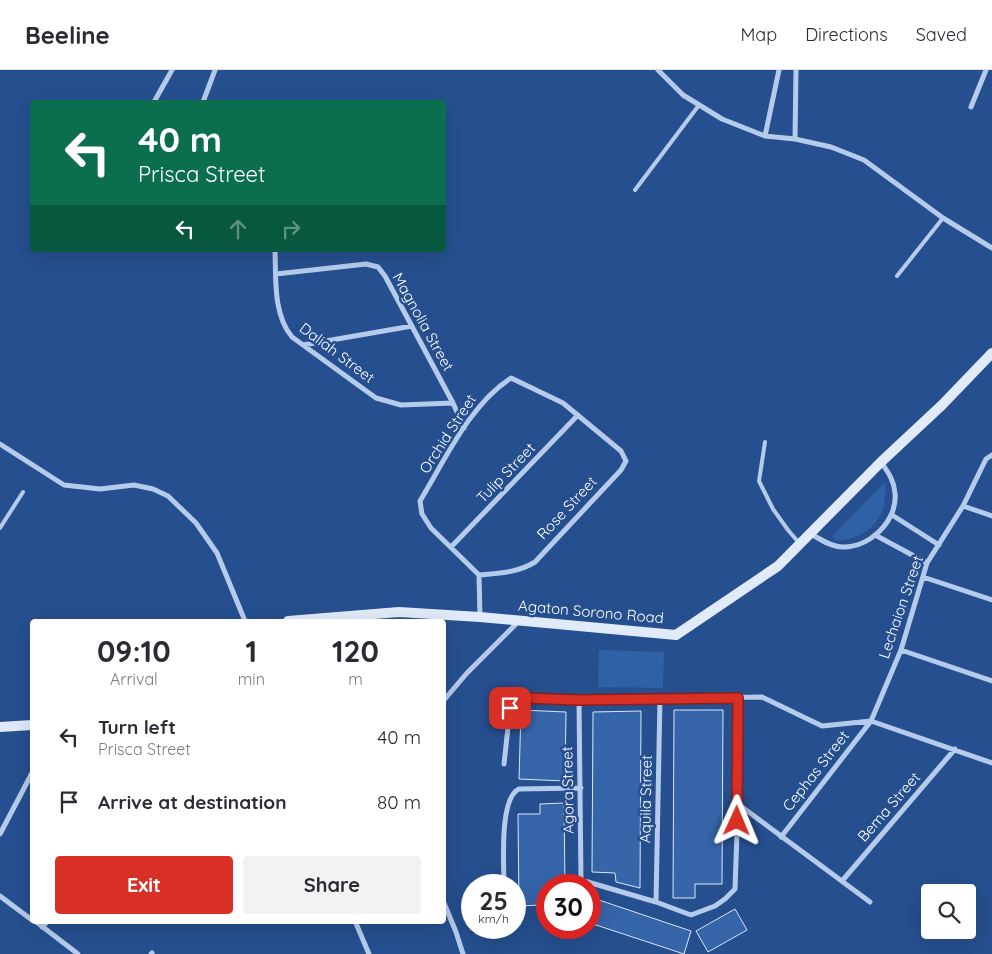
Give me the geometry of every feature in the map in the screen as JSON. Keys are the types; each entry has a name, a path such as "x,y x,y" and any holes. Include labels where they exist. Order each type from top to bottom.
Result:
{"street":[{"path":"155,100 172,70"},
{"path":"204,100 215,70"},
{"path":"658,70 683,95 722,119 765,136 795,139 831,147 864,160 943,218 992,248"},
{"path":"765,136 778,70"},
{"path":"795,139 796,70"},
{"path":"971,106 986,70"},
{"name":"Daliah Street","path":"274,252 278,306 284,327 292,337 376,398 401,405 453,403"},
{"name":"Magnolia Street","path":"276,274 366,264 378,267 385,276 412,326 453,403 464,428"},
{"path":"303,345 412,326"},
{"name":"Agaton Sorono Road","path":"313,619 399,612 480,617 676,635 778,566 881,462 942,406 992,353"},
{"name":"Orchid Street","path":"452,547 431,528 422,514 420,501 464,428 491,393 511,378 563,403 578,415"},
{"name":"Rose Street","path":"479,575 523,569 535,562 621,470 626,461 621,451 578,415"},
{"name":"Tulip Street","path":"452,547 578,415"},
{"path":"0,444 64,485 100,489 134,485 153,489 168,496 196,523 216,553 244,619"},
{"name":"Lechaion Street","path":"871,721 901,650 927,563 964,506 986,458 992,455"},
{"path":"811,534 841,547 853,546 877,536 892,514 896,495 892,478 881,462"},
{"path":"964,506 992,516"},
{"path":"892,514 938,544"},
{"path":"877,536 927,563"},
{"path":"452,547 479,575 480,617"},
{"path":"923,577 992,600"},
{"path":"446,698 467,673 519,621"},
{"path":"901,650 992,681"},
{"path":"504,764 510,708 514,701 524,698 578,700 762,698 822,726 871,721 992,763"},
{"name":"Aquila Street","path":"656,902 660,698"},
{"path":"656,902 691,914 715,906 735,889 738,804 738,698"},
{"name":"Agora Street","path":"578,700 581,880 656,902"},
{"name":"Cephas Street","path":"780,837 871,721"},
{"path":"0,727 30,725"},
{"name":"Bema Street","path":"842,881 955,750"},
{"path":"0,834 30,776"},
{"path":"504,874 504,832 507,810 512,794 519,789 580,788"},
{"path":"738,804 870,902"},
{"path":"0,896 30,917"},
{"path":"446,908 463,954"},
{"path":"39,924 78,954"},
{"path":"42,927 45,924"},
{"path":"356,924 369,954"}],"lane":[{"path":"635,190 699,105"},
{"path":"897,276 943,218"},
{"path":"765,442 759,481 773,509 800,544"},
{"path":"0,528 23,492"}],"shaded area":[{"path":"885,482 884,505 875,523 859,535 836,541 832,536"},
{"path":"599,650 664,652 663,688 598,687"}],"building":[{"path":"521,710 566,712 565,781 519,779"},
{"path":"674,710 723,710 722,884 695,884 695,898 673,898"},
{"path":"641,711 640,888 616,882 615,873 592,872 593,712"},
{"path":"564,803 565,874 536,874 536,905 526,906 526,874 519,874 518,814 540,814 540,804"},
{"path":"601,901 691,931 684,954 601,927"},
{"path":"735,909 747,930 708,952 696,931"}],"route":[{"path":"510,708 514,701 524,698 578,700 738,698 737,821"}]}
